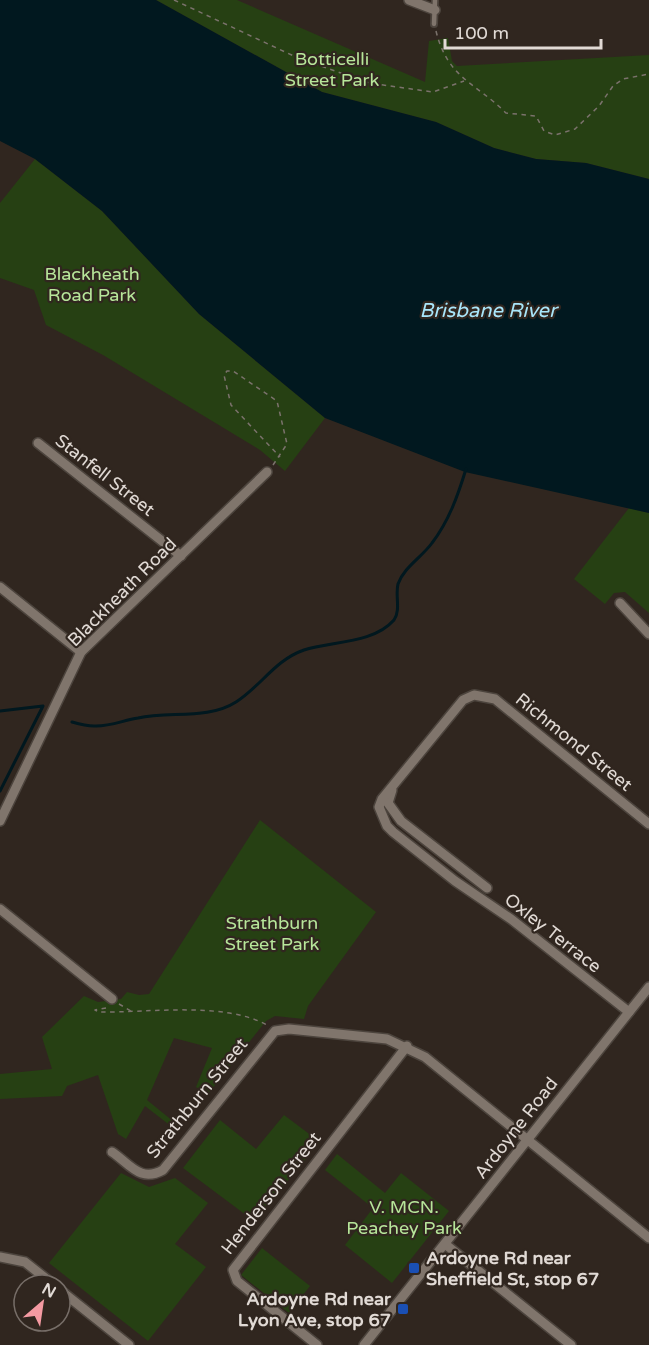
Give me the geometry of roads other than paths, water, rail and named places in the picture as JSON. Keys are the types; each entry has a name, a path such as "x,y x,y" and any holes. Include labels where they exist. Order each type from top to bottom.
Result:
{"street":[{"path":"409,0 435,10"},
{"name":"Stanfell Street","path":"38,443 181,556"},
{"name":"Blackheath Road","path":"0,821 81,652 267,472"},
{"path":"0,587 81,652"},
{"path":"620,603 649,634"},
{"name":"Oxley Terrace","path":"474,695 463,700 382,799 379,807 380,815 393,832 455,881 511,919 629,1012"},
{"name":"Richmond Street","path":"474,695 495,699 649,824"},
{"name":"Oxley Terrace","path":"392,788 388,803 401,821 463,872 487,888"},
{"path":"455,881 463,872"},
{"path":"0,909 90,984 112,999"},
{"name":"Ardoyne Road","path":"364,1345 649,987"},
{"name":"Strathburn Street","path":"112,1152 140,1174 148,1176 164,1170 275,1031 289,1029 387,1039 407,1046"},
{"path":"407,1046 425,1057 649,1238"},
{"name":"Henderson Street","path":"317,1345 237,1281 233,1270 407,1046"},
{"path":"445,1244 571,1345"},
{"path":"0,1257 25,1262 39,1273"},
{"path":"72,1300 129,1345"}],"lane":[{"path":"435,0 435,24"},
{"path":"393,832 401,821"}],"water":[{"name":"Brisbane River","path":"0,0 156,0 322,92 436,122 494,148 536,159 586,163 649,179 649,513 465,472 325,418 199,314 102,211 35,159 0,141"}],"waterway":[{"path":"72,722 100,726 150,716 201,713 225,708 245,696 276,667 294,654 315,647 363,638 385,628 396,616 397,588 401,578 438,535 448,517 466,469"},
{"path":"0,711 43,706 0,791"}],"place":[{"name":"Ardoyne Rd near Sheffield St, stop 67","path":"414,1268"},
{"name":"Ardoyne Rd near Lyon Ave, stop 67","path":"403,1309"}],"park label":[{"name":"Botticelli Street Park","path":"332,69"},
{"name":"Blackheath Road Park","path":"92,284"},
{"name":"Strathburn Street Park","path":"272,933"},
{"name":"V. MCN. Peachey Park","path":"404,1217"}]}
